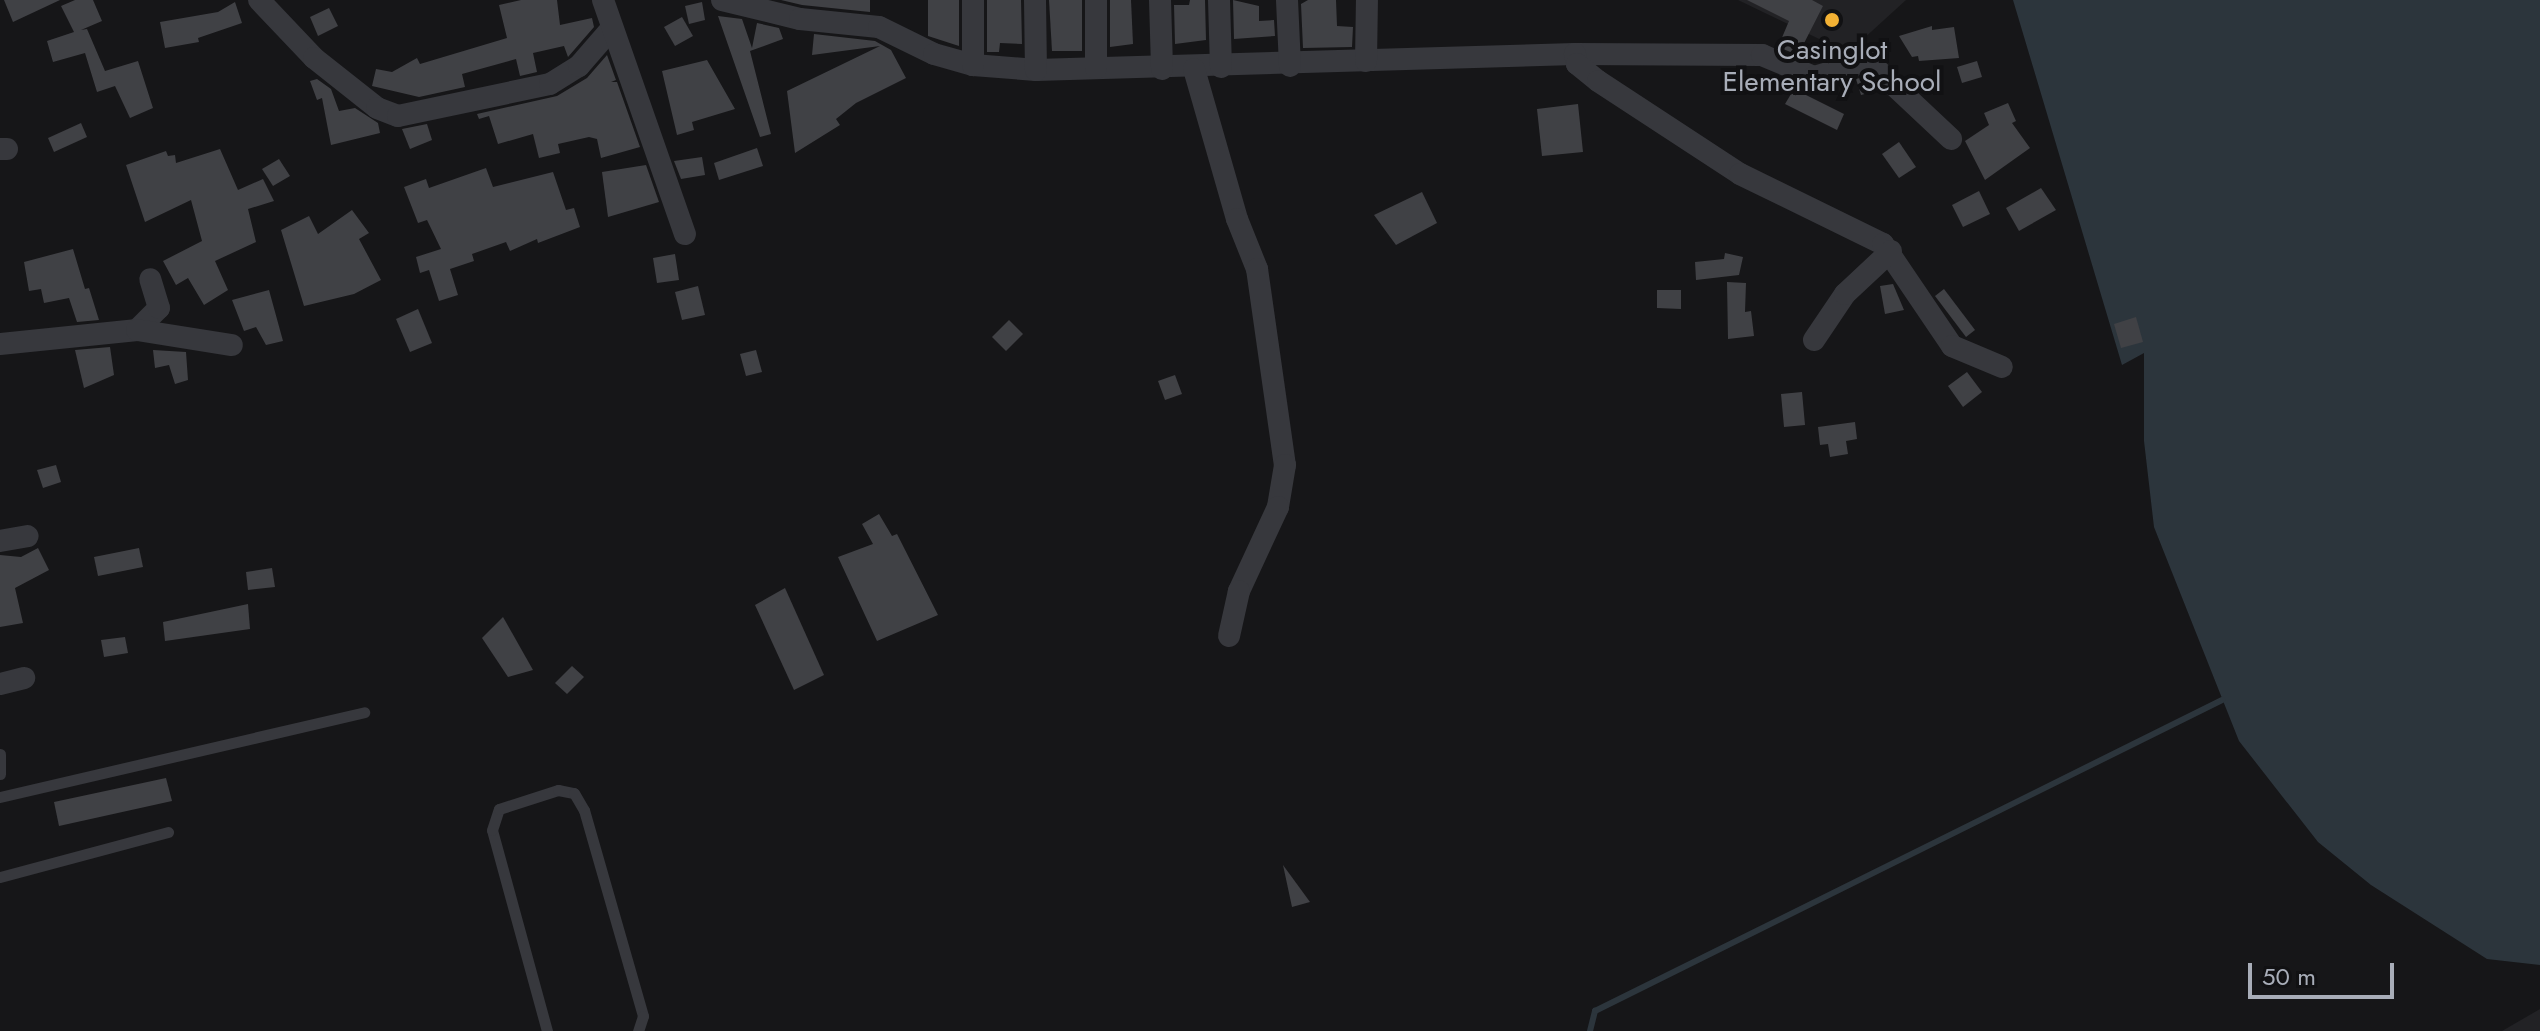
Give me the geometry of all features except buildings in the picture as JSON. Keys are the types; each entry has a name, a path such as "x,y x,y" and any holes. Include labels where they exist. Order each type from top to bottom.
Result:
{"street":[{"path":"259,0 314,58 377,108 398,116 550,84 579,66 611,29"},
{"path":"603,0 611,29 639,93 685,234"},
{"path":"722,0 792,18 879,27 934,54 973,65 1036,70 1194,69 1575,54 1762,55 1814,77 1868,61 1951,139"},
{"path":"973,0 973,65"},
{"path":"1035,0 1036,70"},
{"path":"1096,0 1096,68"},
{"path":"1160,0 1162,69"},
{"path":"1219,0 1221,67"},
{"path":"1287,0 1290,66"},
{"path":"1366,61 1367,0"},
{"path":"1575,54 1577,64 1598,81 1740,174 1891,251 1952,346 2002,367"},
{"path":"1194,69 1257,269 1285,465 1278,507 1239,591 1229,636"},
{"path":"1814,340 1845,294 1891,251"},
{"path":"137,330 159,308 150,279"},
{"path":"0,344 137,330 232,345"},
{"path":"0,541 28,536"},
{"path":"0,684 24,678"}],"lane":[{"path":"0,797 364,712"},
{"path":"0,754 0,774"},
{"path":"547,1031 492,830 499,809 558,790 574,793 584,810 643,1016 638,1031"},
{"path":"0,877 168,832"}],"shaded area":[{"name":"Casinglot Elementary School","path":"1738,0 1906,0 1861,41 1838,48"},
{"path":"2013,0 2540,0 2540,965 2487,959 2371,885 2318,842 2239,741 2154,527 2144,441 2144,353 2122,365"},
{"path":"2540,1009 2540,1031 2502,1031"}],"waterway":[{"path":"1590,1031 1595,1011 2222,700"}],"place":[{"name":"Casinglot Elementary School","path":"1832,20"}]}
